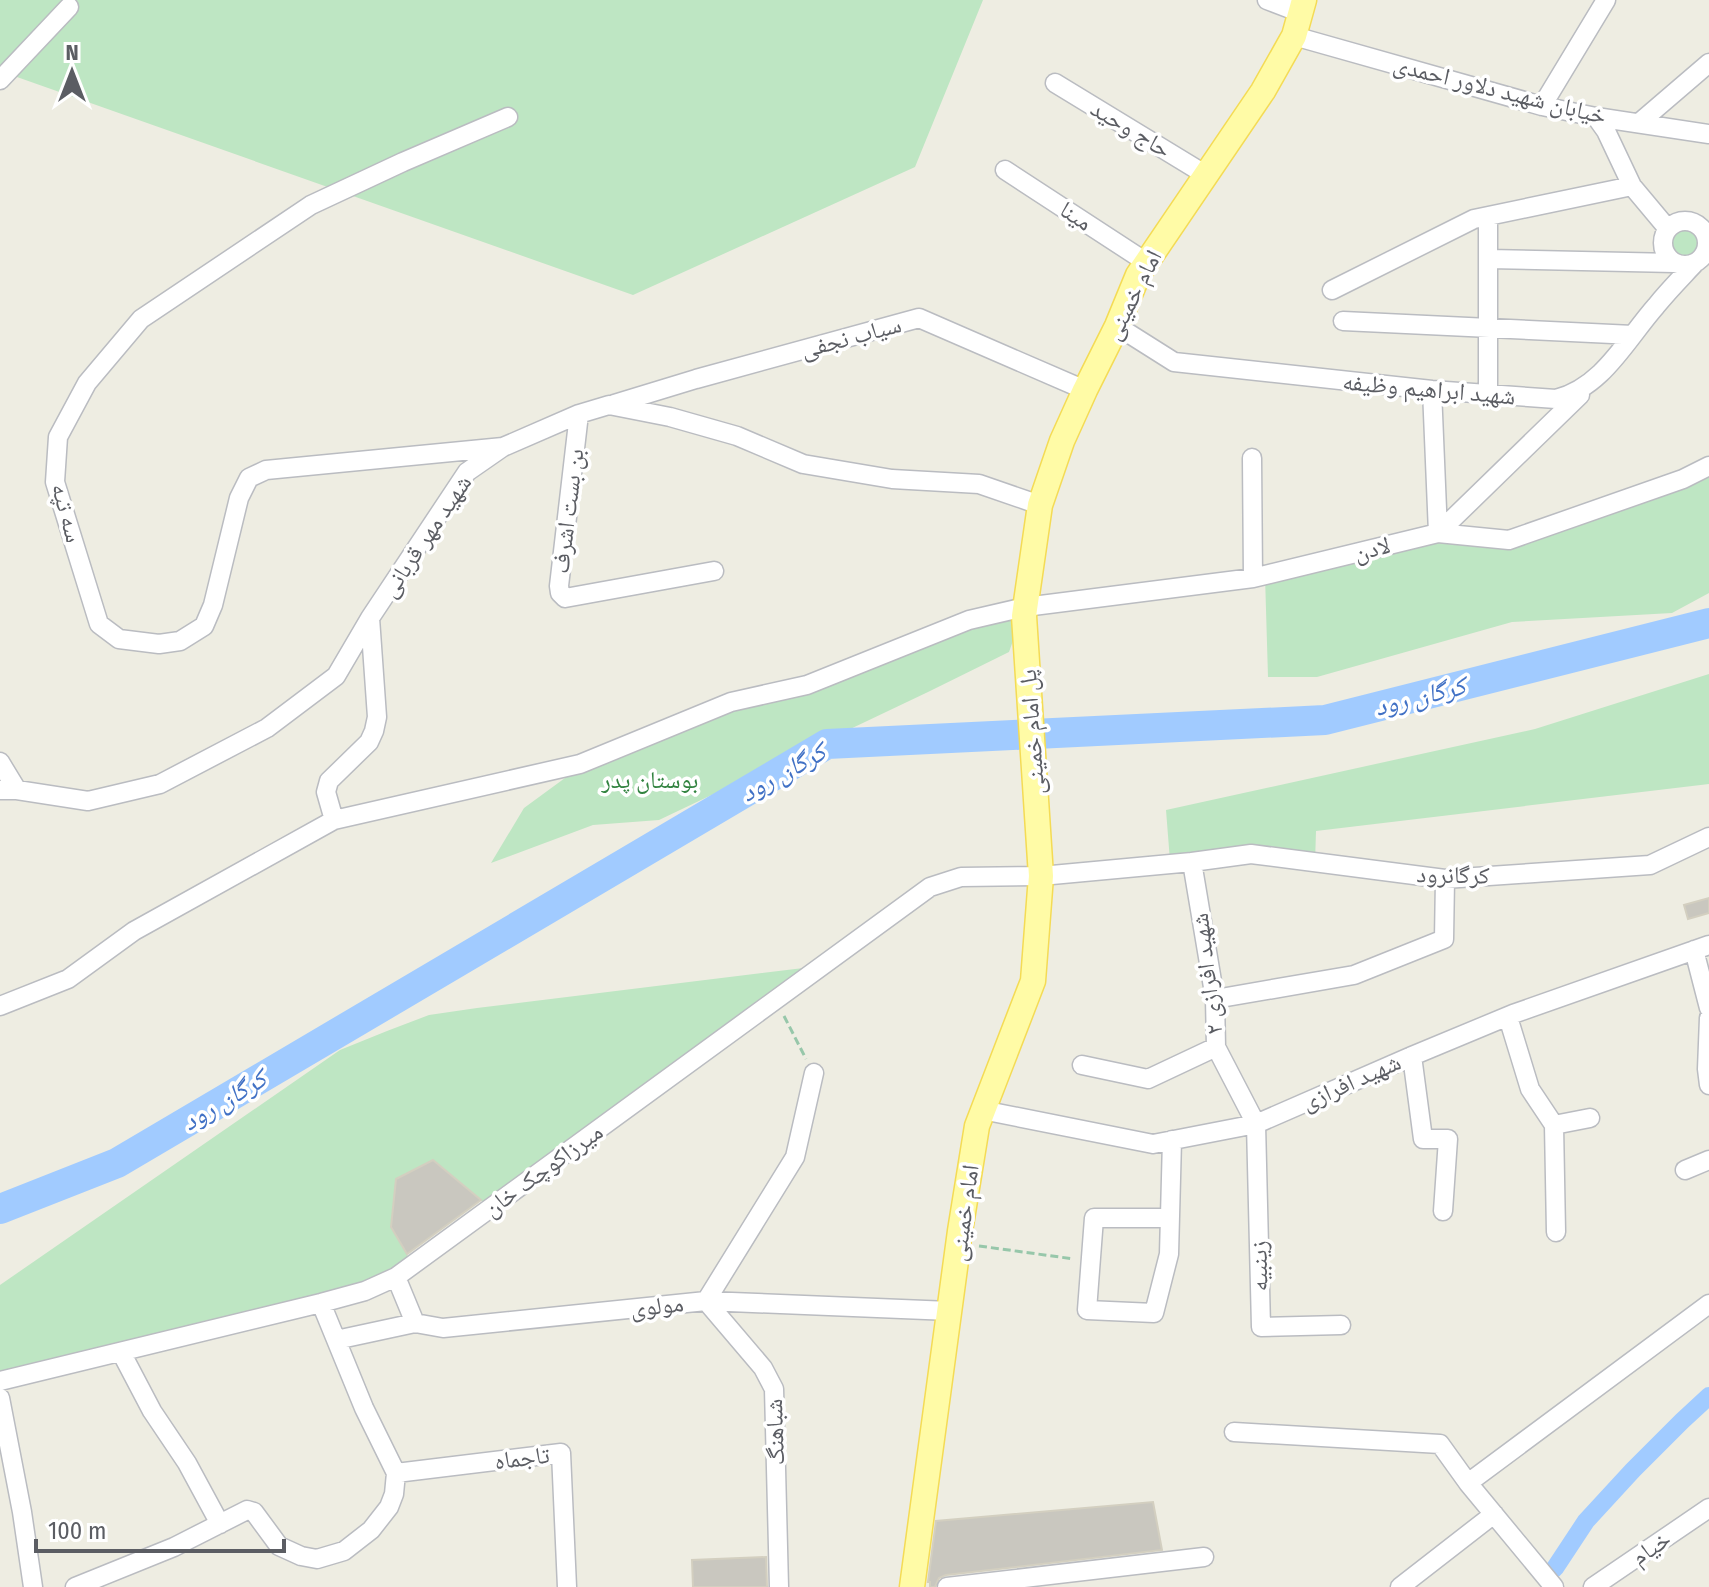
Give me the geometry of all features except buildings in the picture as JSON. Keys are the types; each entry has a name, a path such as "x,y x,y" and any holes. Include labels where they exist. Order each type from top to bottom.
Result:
{"main road":[{"name":"امام خمینی","path":"1025,611 1040,505 1062,441 1138,275 1263,91 1300,16"},
{"name":"پل امام خمینی","path":"1025,611 1039,848"},
{"name":"امام خمینی","path":"912,1587 977,1126 1033,981 1041,876 1039,848"}],"street":[{"name":"خیابان شهید دلاور احمدی","path":"1267,0 1300,16 1542,106 1709,134"},
{"path":"1542,106 1606,0"},
{"path":"0,80 69,7"},
{"path":"1639,123 1709,63"},
{"name":"حاج وحید","path":"1055,83 1206,175"},
{"name":"سه تپه","path":"503,447 266,470 249,478 239,498 213,605 204,626 180,641 159,644 119,639 99,624 55,482 58,437 87,383 141,319 311,205 508,117"},
{"path":"1596,117 1632,186 1668,229"},
{"name":"مینا","path":"1005,170 1146,262"},
{"path":"1332,290 1474,219 1632,186"},
{"path":"1488,216 1488,395"},
{"path":"1489,259 1694,264 1705,254 1708,240 1701,228 1689,221 1673,224 1668,229 1663,244 1668,258 1674,263"},
{"name":"شهید ابراهیم وظیفه","path":"1117,326 1174,362 1432,390 1556,399 1573,395 1602,373 1656,305 1694,264"},
{"name":"سیاب نجفی","path":"609,405 919,318 1085,390"},
{"path":"1343,321 1633,335"},
{"path":"1438,533 1602,373"},
{"path":"1432,390 1438,533"},
{"name":"شهید مهر قربانی","path":"8,790 88,801 160,784 267,728 336,676 370,618 467,472 503,447 579,414 609,405 670,417 737,436 803,464 892,479 979,484 1040,505"},
{"name":"بن بست اشرف","path":"579,414 560,593 565,598 714,571"},
{"path":"1252,458 1253,578"},
{"name":"لادن","path":"0,1006 68,979 134,931 334,820 580,764 731,702 807,685 969,620 1253,578 1438,533 1509,540 1683,479 1709,466"},
{"path":"334,820 326,792 329,781 369,742 377,717 370,618"},
{"path":"0,762 8,790"},
{"name":"کرگانرود","path":"1041,876 1251,854 1445,879 1650,865 1709,837"},
{"name":"شهید افرازی ۲","path":"1192,862 1215,999 1216,1047 1256,1124"},
{"name":"میرزاکوچک خان","path":"0,1381 321,1303 365,1291 396,1277 930,887 961,877 1041,876"},
{"path":"1215,999 1354,975 1444,939 1445,879"},
{"path":"1701,948 1709,1008"},
{"name":"شهید افرازی","path":"982,1110 1153,1144 1256,1124 1508,1017 1701,948"},
{"path":"1508,1017 1530,1089 1554,1125 1556,1232"},
{"path":"1709,1018 1709,1085"},
{"path":"1082,1065 1148,1079 1216,1047"},
{"path":"1412,1056 1423,1139 1448,1139 1443,1211"},
{"path":"706,1301 795,1157 814,1073"},
{"path":"1554,1125 1590,1118"},
{"name":"زینبیه","path":"1256,1124 1261,1327 1341,1325"},
{"path":"1170,1218 1094,1218 1087,1310 1154,1313 1169,1254 1170,1218 1172,1140"},
{"path":"1685,1170 1709,1160"},
{"path":"396,1277 415,1323"},
{"name":"مولوی","path":"336,1340 415,1323 443,1328 706,1301 950,1311"},
{"name":"شباهنگ","path":"706,1301 763,1368 774,1389 779,1587"},
{"path":"75,1587 174,1547 250,1511 279,1546 317,1559 344,1551 371,1530 389,1507 396,1473 364,1408 321,1303"},
{"path":"1468,1483 1709,1304"},
{"path":"121,1352 152,1411 187,1463 220,1524"},
{"path":"0,1398 33,1587"},
{"path":"1234,1432 1440,1444 1468,1483 1554,1587"},
{"name":"تاجماه","path":"396,1473 561,1453 567,1587"},
{"name":"خیام","path":"1593,1587 1709,1508"},
{"path":"1400,1587 1494,1514"},
{"path":"1687,1523 1709,1517"},
{"path":"947,1587 1204,1557"},
{"path":"1112,1568 1116,1587"}],"path":[{"path":"776,1001 814,1073"},
{"path":"959,1243 1090,1261"}],"green space":[{"path":"0,0 983,0 915,167 633,295 0,71"},
{"path":"1685,222 1700,228 1706,243 1700,258 1685,264 1670,258 1664,243 1670,228"},
{"path":"1709,466 1709,593 1672,613 1512,622 1317,677 1268,677 1265,576 1438,533 1509,540"},
{"name":"بوستان پدر","path":"1025,607 1009,652 928,692 659,820 593,825 491,863 524,808 580,767 731,703"},
{"path":"1709,674 1709,784 1316,831 1315,863 1170,861 1166,810 1535,729"},
{"path":"820,966 490,1208 433,1160 396,1179 391,1227 413,1265 396,1277 0,1381 0,1285 340,1050 429,1015"}],"waterway":[{"name":"کرگان رود","path":"0,1209 117,1163 827,744 1325,720 1709,623"},
{"path":"1555,1568 1586,1521 1709,1396"}]}
